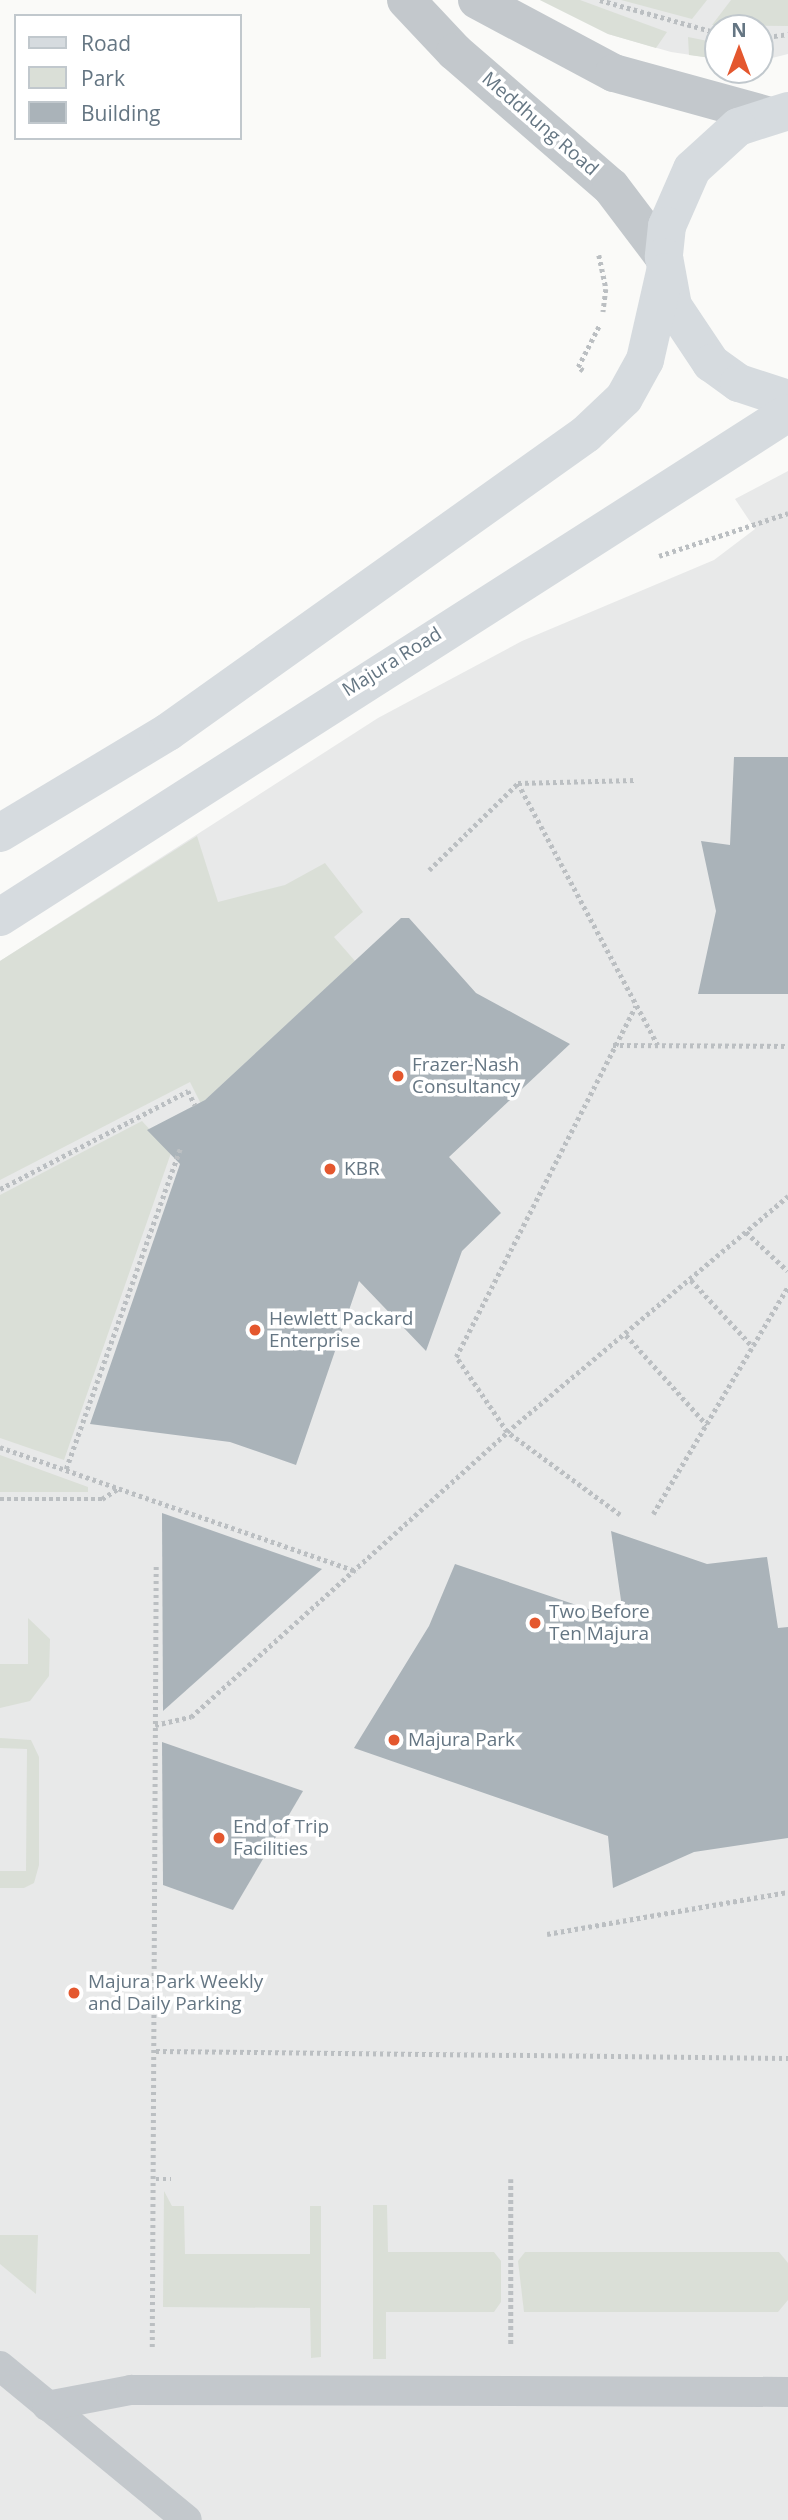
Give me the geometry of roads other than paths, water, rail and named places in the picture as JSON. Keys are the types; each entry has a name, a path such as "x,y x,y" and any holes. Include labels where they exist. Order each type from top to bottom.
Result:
{"main road":[{"path":"0,833 168,732 586,434 624,398 645,360 664,265 670,216 692,169 738,127 780,111"},
{"path":"664,265 673,306 711,363 739,383 788,399"},
{"name":"Majura Road","path":"0,917 788,413"}],"street":[{"name":"Meddhung Road","path":"405,0 455,52 611,187 664,265"},
{"path":"477,0 614,73 780,111"}],"lane":[{"path":"0,2366 187,2520"},
{"path":"47,2406 151,2390 788,2392"}],"place":[{"name":"Frazer-Nash Consultancy","path":"398,1076"},
{"name":"KBR","path":"330,1169"},
{"name":"Hewlett Packard Enterprise","path":"255,1330"},
{"name":"Two Before Ten Majura","path":"535,1623"},
{"name":"Majura Park","path":"394,1740"},
{"name":"End of Trip Facilities","path":"219,1838"},
{"name":"Majura Park Weekly and Daily Parking","path":"74,1993"}]}
